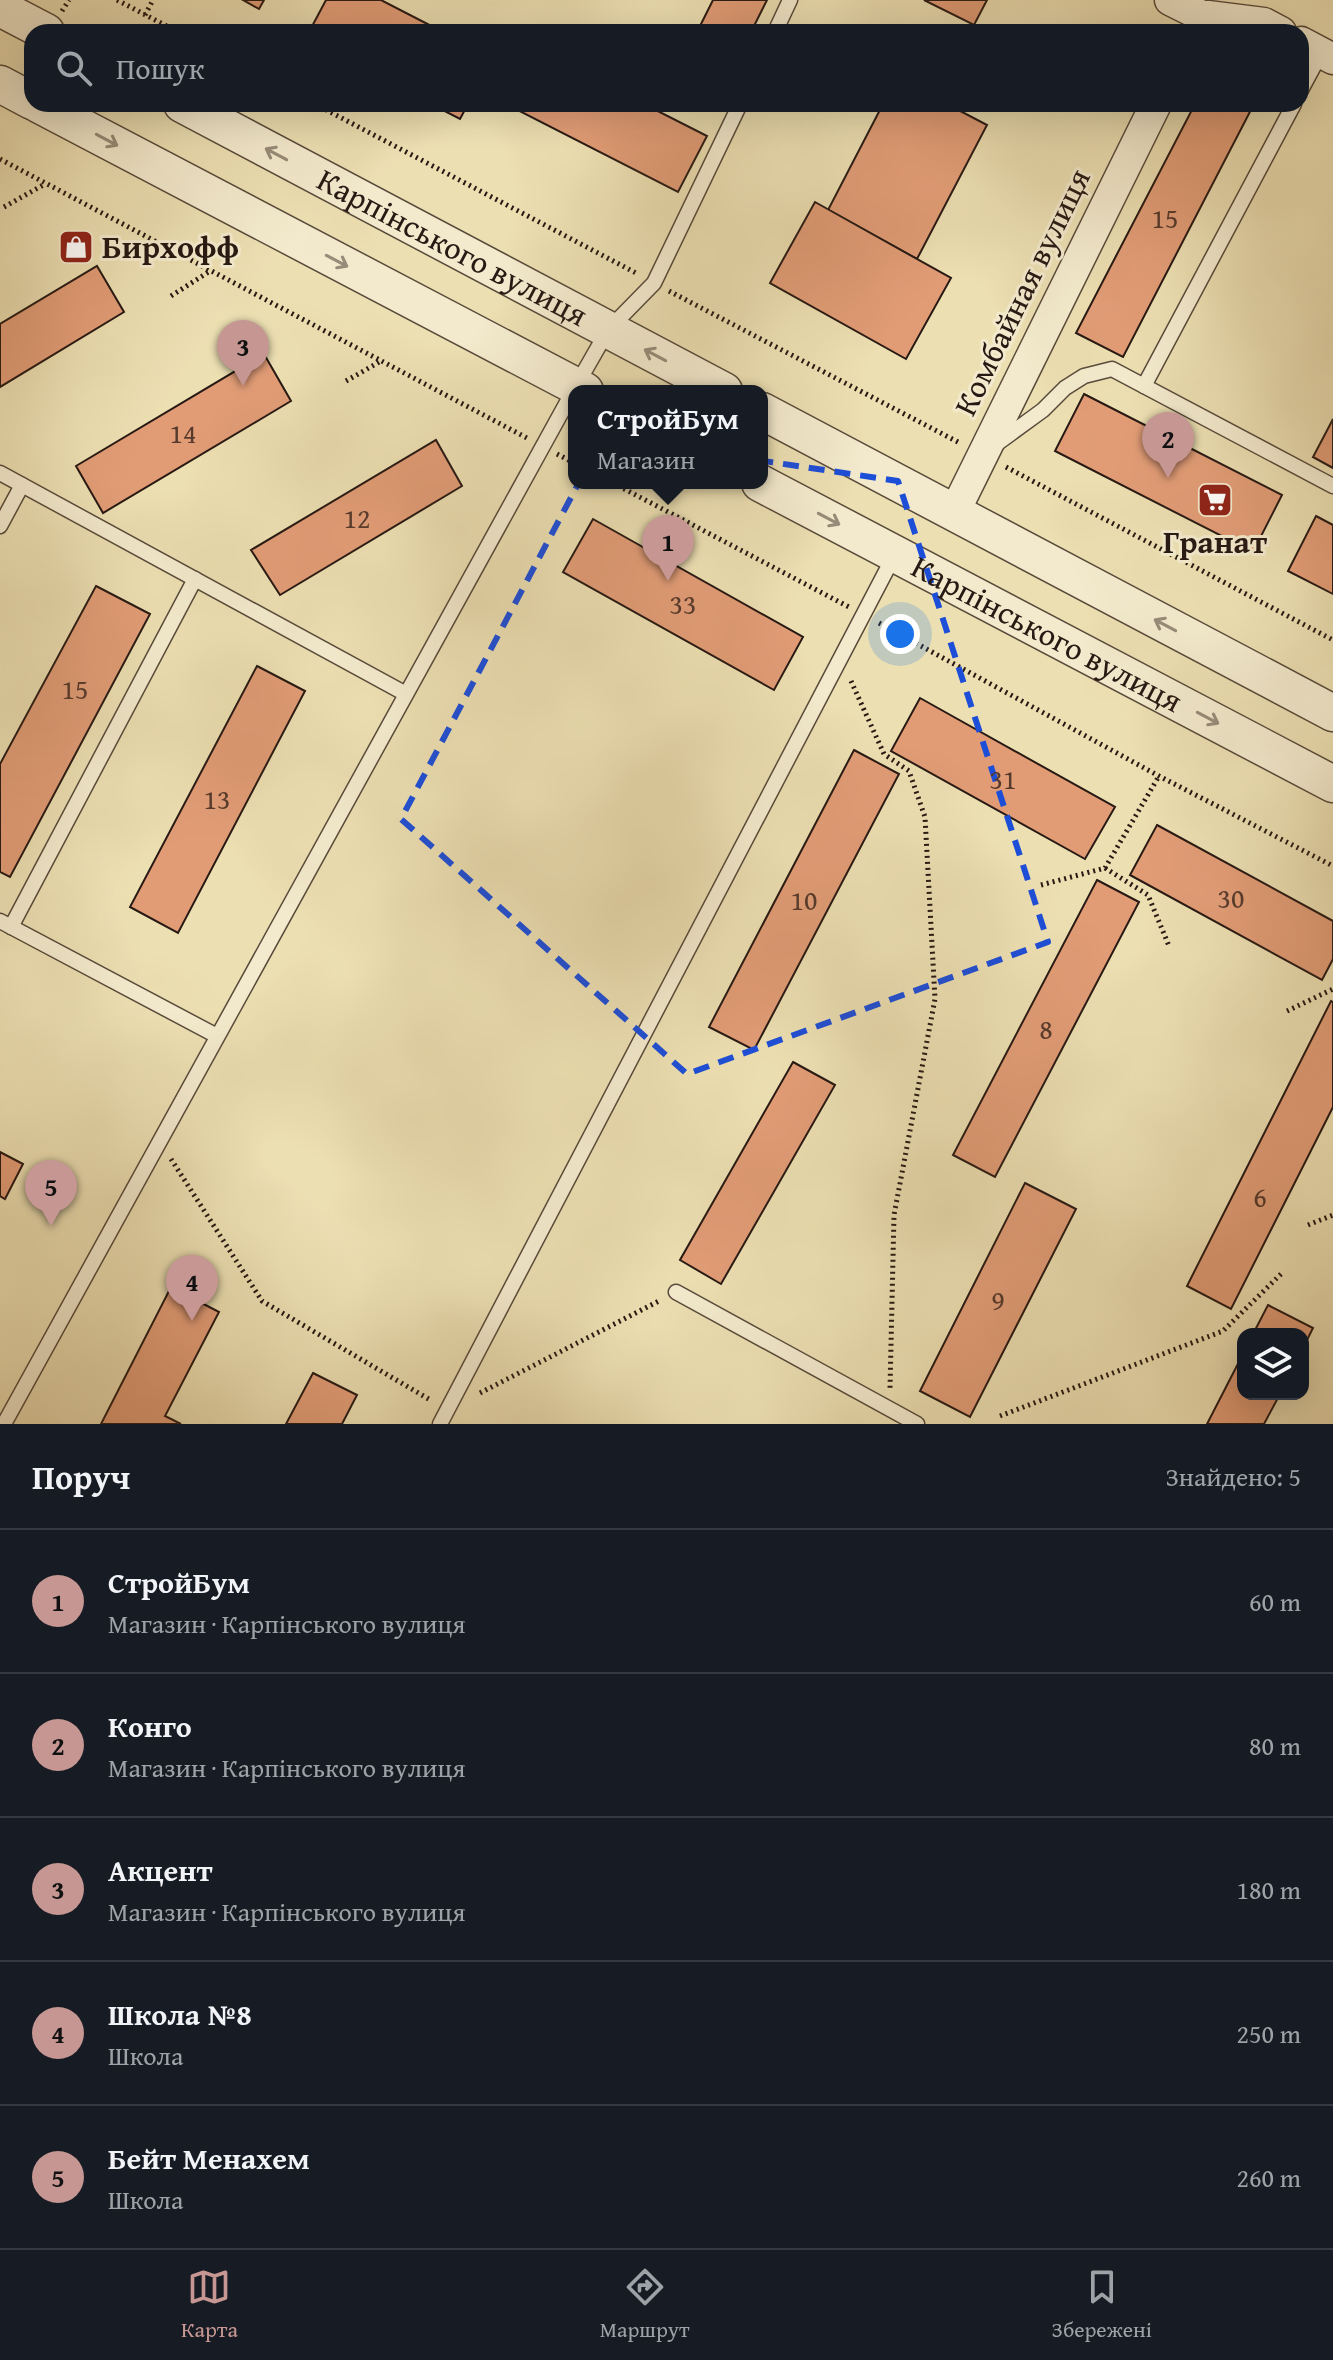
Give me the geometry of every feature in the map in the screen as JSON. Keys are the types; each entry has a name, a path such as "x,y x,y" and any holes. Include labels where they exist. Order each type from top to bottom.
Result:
{"street":[{"path":"1170,0 1196,23 1273,18"},
{"path":"0,8 31,24"},
{"path":"0,84 24,97"},
{"name":"Карпінського вулиця","path":"53,112 572,385"},
{"name":"Карпінського вулиця","path":"197,112 713,385"},
{"name":"Комбайная вулиця","path":"954,513 1152,112"},
{"name":"Карпінського вулиця","path":"768,414 1333,713"},
{"name":"Карпінського вулиця","path":"768,487 1333,784"}],"lane":[{"path":"779,24 790,0"},
{"path":"1309,72 1318,51"},
{"path":"582,385 608,330 654,283 736,112"},
{"path":"1144,386 1290,112"},
{"path":"982,454 1043,410 1065,388 1084,376 1112,369 1333,486"},
{"path":"4,1424 542,446 568,407"},
{"path":"0,473 406,694"},
{"path":"0,526 22,485"},
{"path":"440,1424 895,554"},
{"path":"195,579 6,924 217,1036"},
{"path":"676,1292 917,1424"}],"path":[{"path":"117,0 162,24"},
{"path":"145,15 153,0"},
{"path":"330,112 1333,640"},
{"path":"0,159 568,460"},
{"path":"4,207 45,183"},
{"path":"171,296 211,271"},
{"path":"346,381 381,361"},
{"path":"624,489 1333,866"},
{"path":"840,658 884,754 909,771 925,817 935,999 894,1215 889,1409"},
{"path":"1041,885 1105,868 1159,776"},
{"path":"1105,868 1148,895 1169,946"},
{"path":"1287,1011 1333,989"},
{"path":"159,1141 262,1301 448,1410 676,1292"},
{"path":"1308,1225 1333,1215"},
{"path":"1000,1416 1223,1331 1282,1273"}],"highlighted area":[{"path":"603,437 898,481 1048,942 687,1074 401,819"}],"building":[{"path":"243,0 264,0 259,9"},
{"path":"326,0 381,0 428,24 313,24"},
{"path":"713,0 767,0 755,24 701,24"},
{"path":"924,0 987,0 972,24"},
{"path":"446,112 464,112 460,119"},
{"path":"522,112 660,112 707,136 678,192"},
{"path":"879,112 962,112 987,125 917,259 828,210"},
{"path":"1191,112 1250,112 1123,357 1076,333"},
{"path":"815,202 951,278 906,359 770,283"},
{"path":"97,266 124,312 0,387 0,324"},
{"path":"264,354 291,401 103,513 76,466"},
{"path":"1084,394 1282,495 1253,552 1055,451"},
{"path":"1333,419 1333,468 1313,457"},
{"path":"436,440 462,486 280,595 251,550"},
{"path":"1316,516 1333,525 1333,594 1288,571"},
{"path":"593,519 803,637 774,690 563,572"},
{"path":"96,586 150,614 10,877 0,872 0,764"},
{"path":"257,666 305,691 178,933 130,907"},
{"path":"920,698 1115,807 1085,859 891,751"},
{"path":"854,750 899,774 754,1050 709,1027"},
{"path":"1157,825 1333,921 1333,959 1322,980 1130,875"},
{"path":"1097,880 1139,902 995,1177 953,1155"},
{"path":"1331,1001 1333,1107 1231,1309 1187,1286"},
{"path":"793,1062 835,1085 721,1284 680,1260"},
{"path":"0,1152 23,1164 5,1199 0,1196"},
{"path":"1025,1183 1076,1209 970,1417 920,1391"},
{"path":"171,1287 219,1312 165,1416 181,1424 101,1424"},
{"path":"1268,1305 1313,1328 1309,1336 1309,1328 1256,1328"},
{"path":"1237,1366 1237,1400 1277,1400 1264,1424 1207,1424"},
{"path":"313,1373 357,1395 342,1424 286,1424"}],"place":[{"name":"Бирхофф","path":"76,247"},
{"name":"Акцент","path":"243,386"},
{"name":"Конго","path":"1168,478"},
{"name":"Гранат","path":"1215,500"},
{"name":"СтройБум","path":"668,581"},
{"name":"Бейт Менахем","path":"51,1226"},
{"name":"Школа №8","path":"192,1321"}]}
